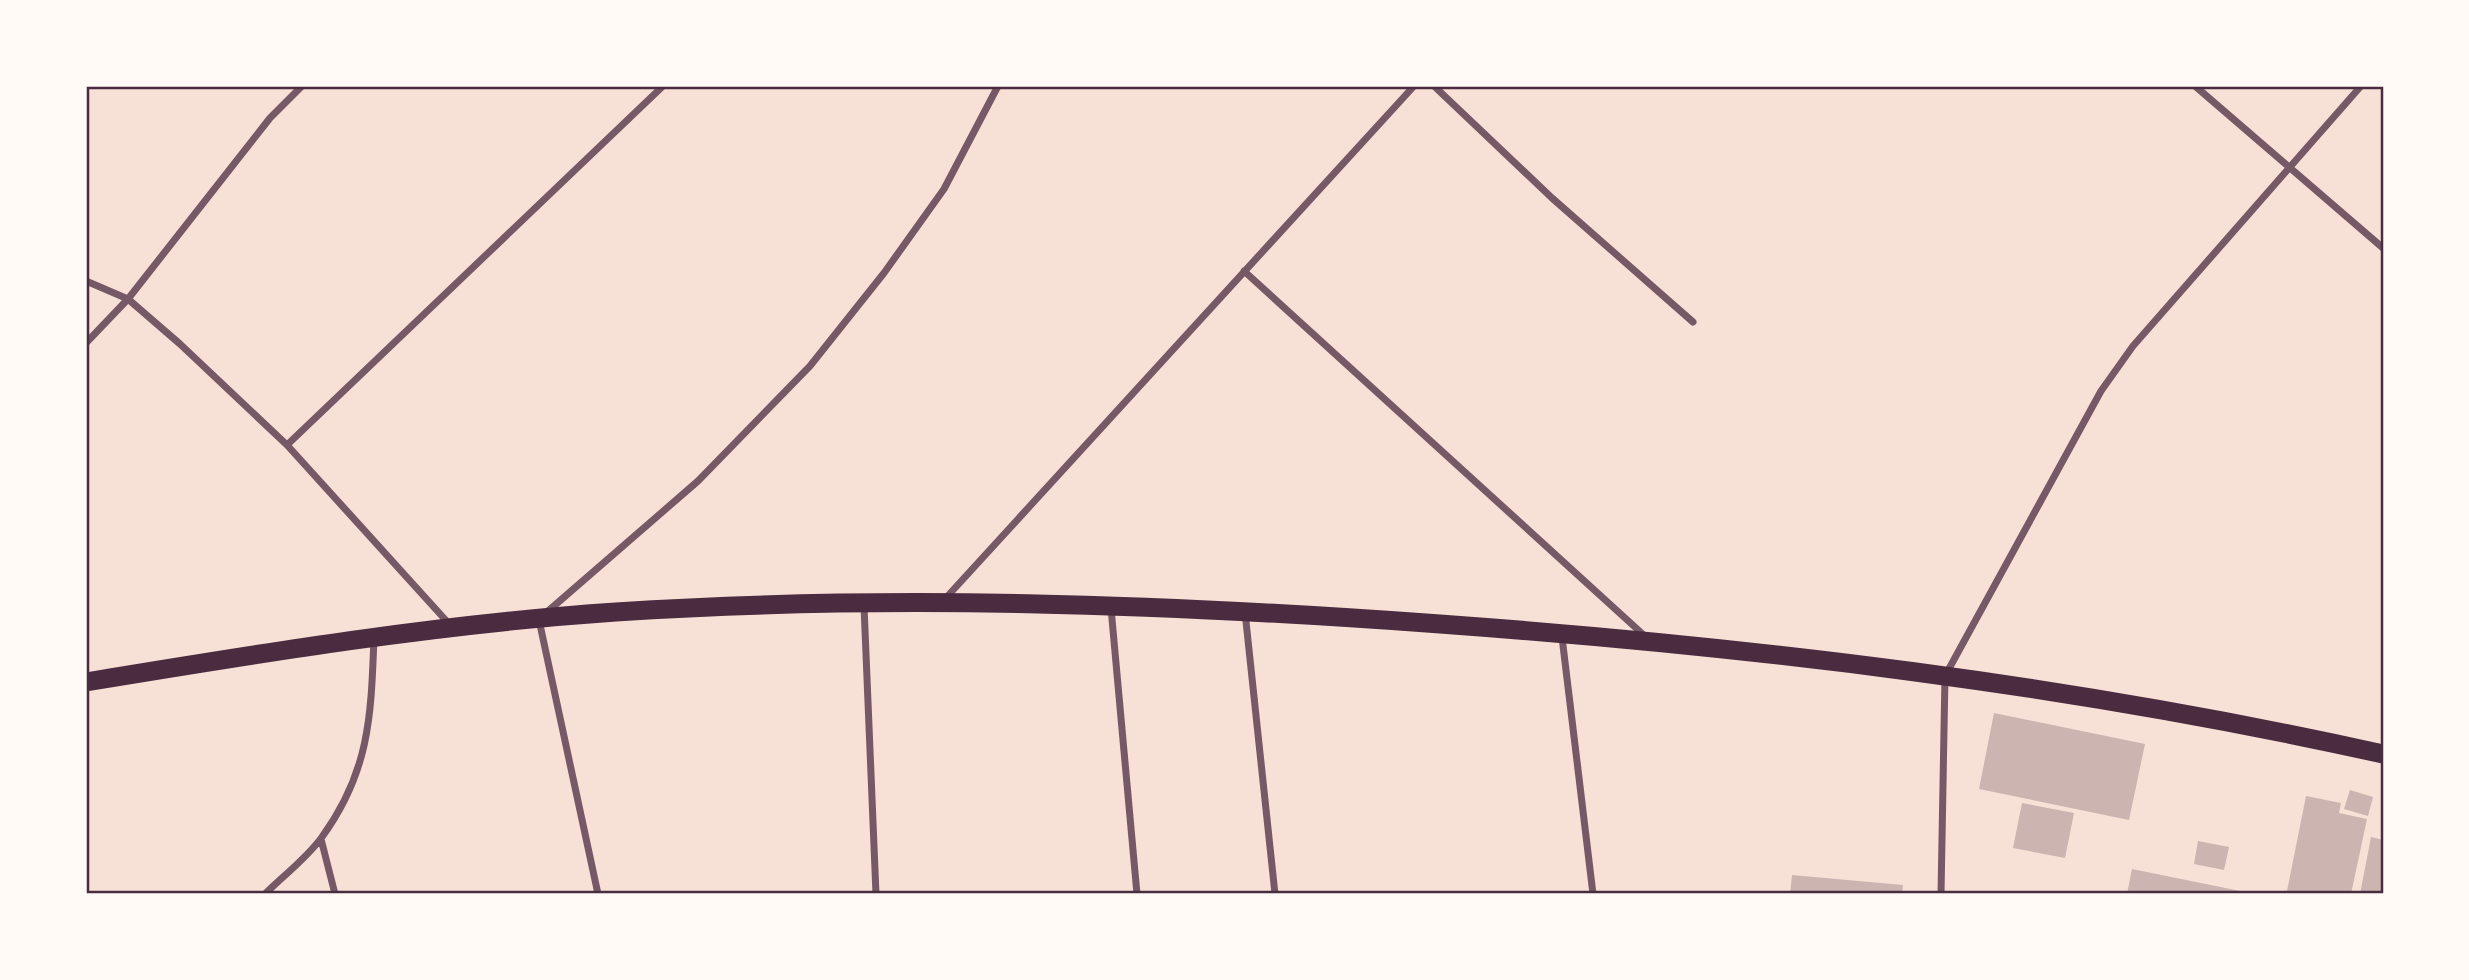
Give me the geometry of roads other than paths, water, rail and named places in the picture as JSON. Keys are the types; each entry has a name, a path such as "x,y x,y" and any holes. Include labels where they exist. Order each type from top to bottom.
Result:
{"highway":[{"path":"86,682 374,637 539,619 710,607 864,602 1111,604 1561,632 1651,641 1945,676 2137,705 2383,754"}],"street":[{"path":"86,343 128,299 270,118 302,86"},
{"path":"287,445 663,86"},
{"path":"598,894 539,619 698,481 810,366 884,273 944,189 998,86"},
{"path":"944,601 1414,86"},
{"path":"1434,86 1552,198 1693,322"},
{"path":"2195,86 2383,248"},
{"path":"1941,894 1945,676 2101,391 2133,346 2361,86"},
{"path":"1244,271 1651,641"},
{"path":"86,281 128,299 287,445 454,629"},
{"path":"864,602 876,894"},
{"path":"1111,604 1137,894"},
{"path":"1245,611 1275,894"},
{"path":"1561,632 1593,894"},
{"path":"265,894 321,839 345,800 365,751 372,702 374,637"},
{"path":"321,839 335,894"}]}
